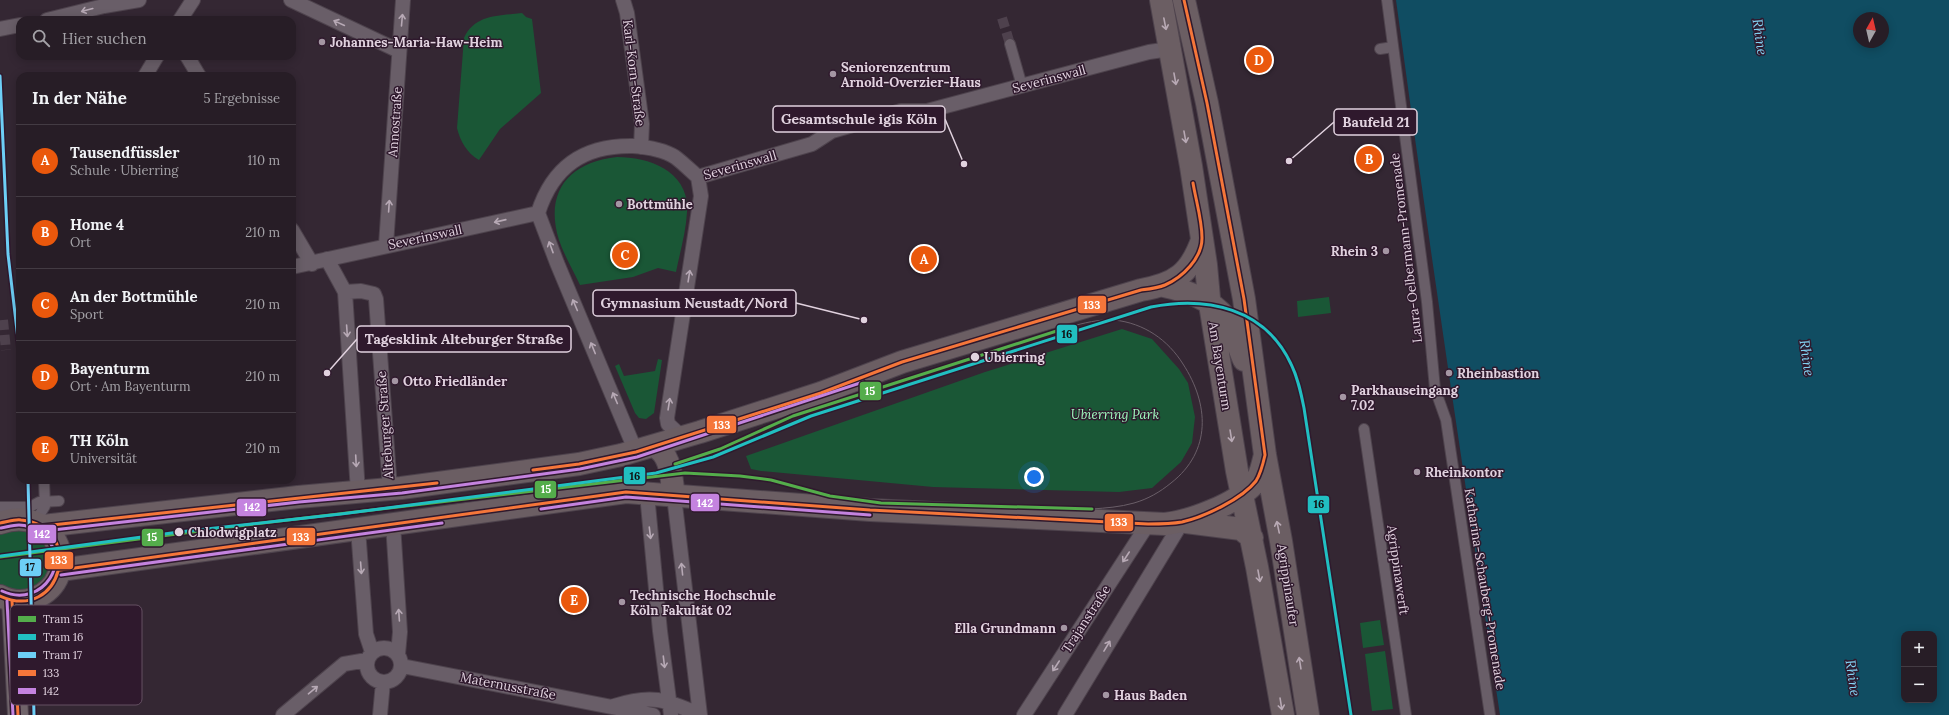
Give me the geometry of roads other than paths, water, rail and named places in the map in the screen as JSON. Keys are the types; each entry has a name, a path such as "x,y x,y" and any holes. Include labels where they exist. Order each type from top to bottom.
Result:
{"main road":[{"name":"Am Bayenturm","path":"1161,0 1202,240 1210,305 1242,493"},
{"path":"1182,522 1209,512 1242,493 1254,483 1260,474 1265,455 1244,299 1231,237 1207,103 1184,4"},
{"path":"1180,108 1189,114 1202,113 1207,103"},
{"path":"39,524 390,489 579,464 645,449 821,392 902,362 1133,293 1164,286 1177,278 1197,255 1202,240 1210,247 1222,248 1228,244 1231,237"},
{"path":"1164,286 1194,295 1225,316 1242,356 1255,379"},
{"path":"645,449 661,450 665,454 669,465 674,496"},
{"name":"Agrippinaufer","path":"1265,455 1281,541 1308,715"},
{"name":"Agrippinaufer","path":"1242,493 1252,538 1283,715"},
{"path":"60,570 614,494 647,494 870,510 1148,524 1182,522 1209,526 1231,526 1241,529 1252,538"},
{"path":"6,516 12,519 24,519 39,524 51,534 57,543 61,560 60,570 54,584 42,595 28,601 6,599 10,638"},
{"path":"17,705 18,715"}],"street":[{"path":"63,16 104,6 139,0"},
{"path":"183,16 193,0"},
{"path":"291,0 399,51"},
{"name":"Annostraße","path":"386,245 403,0"},
{"name":"Karl-Korn-Straße","path":"623,0 627,13 642,124 641,147"},
{"name":"Laura-Oelbermann-Promenade","path":"1387,0 1427,302 1435,389 1446,420"},
{"path":"0,28 16,26"},
{"path":"1010,44 1022,86"},
{"path":"1380,49 1393,47"},
{"name":"Severinswall","path":"296,266 312,264 386,245 538,213 548,187 557,175 574,161 584,155 600,149 620,146 641,147 673,156 698,177 812,144 832,131 900,111 927,111 1149,52 1170,49"},
{"path":"147,72 155,60"},
{"path":"189,60 197,72"},
{"path":"682,437 668,424 667,418 701,196 698,177"},
{"path":"538,213 557,262 645,449"},
{"path":"296,237 312,264"},
{"path":"327,259 345,292 358,492"},
{"name":"Alteburger Straße","path":"345,292 368,292 374,294 376,299 390,489"},
{"name":"Katharina-Schauberg-Promenade","path":"1446,420 1490,715"},
{"name":"Agrippinawerft","path":"1364,429 1406,715"},
{"path":"39,524 45,506 44,484"},
{"path":"647,494 660,631 670,709"},
{"path":"674,496 700,715"},
{"path":"6,516 12,497"},
{"path":"6,516 39,502 59,501"},
{"path":"0,507 6,516"},
{"path":"1066,715 1182,522"},
{"path":"358,529 369,656 368,672 372,677 383,682 396,678 400,660 400,632 393,524"},
{"name":"Trajanstraße","path":"1024,715 1148,524"},
{"path":"283,715 344,664 369,656 384,647 400,660"},
{"name":"Maternusstraße","path":"400,660 653,715"},
{"path":"380,715 383,682"},
{"name":"Maternusstraße","path":"613,706 634,700 651,699 670,709 700,715"}],"water":[{"name":"Rhine","path":"1396,0 1949,0 1949,715 1500,715 1446,358"}],"tunnel":[{"path":"1002,18 1010,44"},
{"path":"3,320 6,350"}],"tram line":[{"name":"17","path":"0,76 8,254 16,322"},
{"name":"16","path":"1,556 179,532 341,514 656,473 713,457 811,416 1151,307 1193,303 1213,305 1232,310 1250,318 1266,330 1280,345 1291,364 1297,380 1304,408 1351,715"},
{"path":"1069,327 1097,321 1114,320 1135,325 1154,334 1170,347 1183,364 1192,379 1198,395 1201,411 1202,426 1200,442 1194,457 1171,483 1154,495 1139,501 1118,506 1092,509"},
{"name":"15","path":"675,464 720,449 793,416 1069,327"},
{"name":"15","path":"0,557 254,524 685,473 740,476 771,480 830,496 881,503 1092,509"},
{"name":"17","path":"28,484 31,605"},
{"name":"17","path":"34,705 34,715"}],"place":[{"name":"Johannes-Maria-Haw-Heim","path":"322,42"},
{"name":"Bayenturm","path":"1259,60"},
{"name":"Seniorenzentrum Arnold-Overzier-Haus","path":"833,74"},
{"name":"Home 4","path":"1369,159"},
{"name":"Baufeld 21","path":"1289,161"},
{"name":"Gesamtschule igis Köln","path":"964,164"},
{"name":"Bottmühle","path":"619,204"},
{"name":"Rhein 3","path":"1386,251"},
{"name":"An der Bottmühle","path":"625,255"},
{"name":"Tausendfüssler","path":"924,259"},
{"name":"Gymnasium Neustadt/Nord","path":"864,320"},
{"name":"Ubierring","path":"975,357"},
{"name":"Tagesklink Alteburger Straße","path":"327,373"},
{"name":"Rheinbastion","path":"1449,373"},
{"name":"Otto Friedländer","path":"395,381"},
{"name":"Parkhauseingang 7.02","path":"1343,397"},
{"name":"Rheinkontor","path":"1417,472"},
{"name":"Chlodwigplatz","path":"179,532"},
{"name":"TH Köln","path":"574,600"},
{"name":"Technische Hochschule Köln Fakultät 02","path":"622,602"},
{"name":"Ella Grundmann","path":"1064,628"},
{"name":"Haus Baden","path":"1106,695"}],"park label":[{"name":"Ubierring Park","path":"1115,414"}]}
